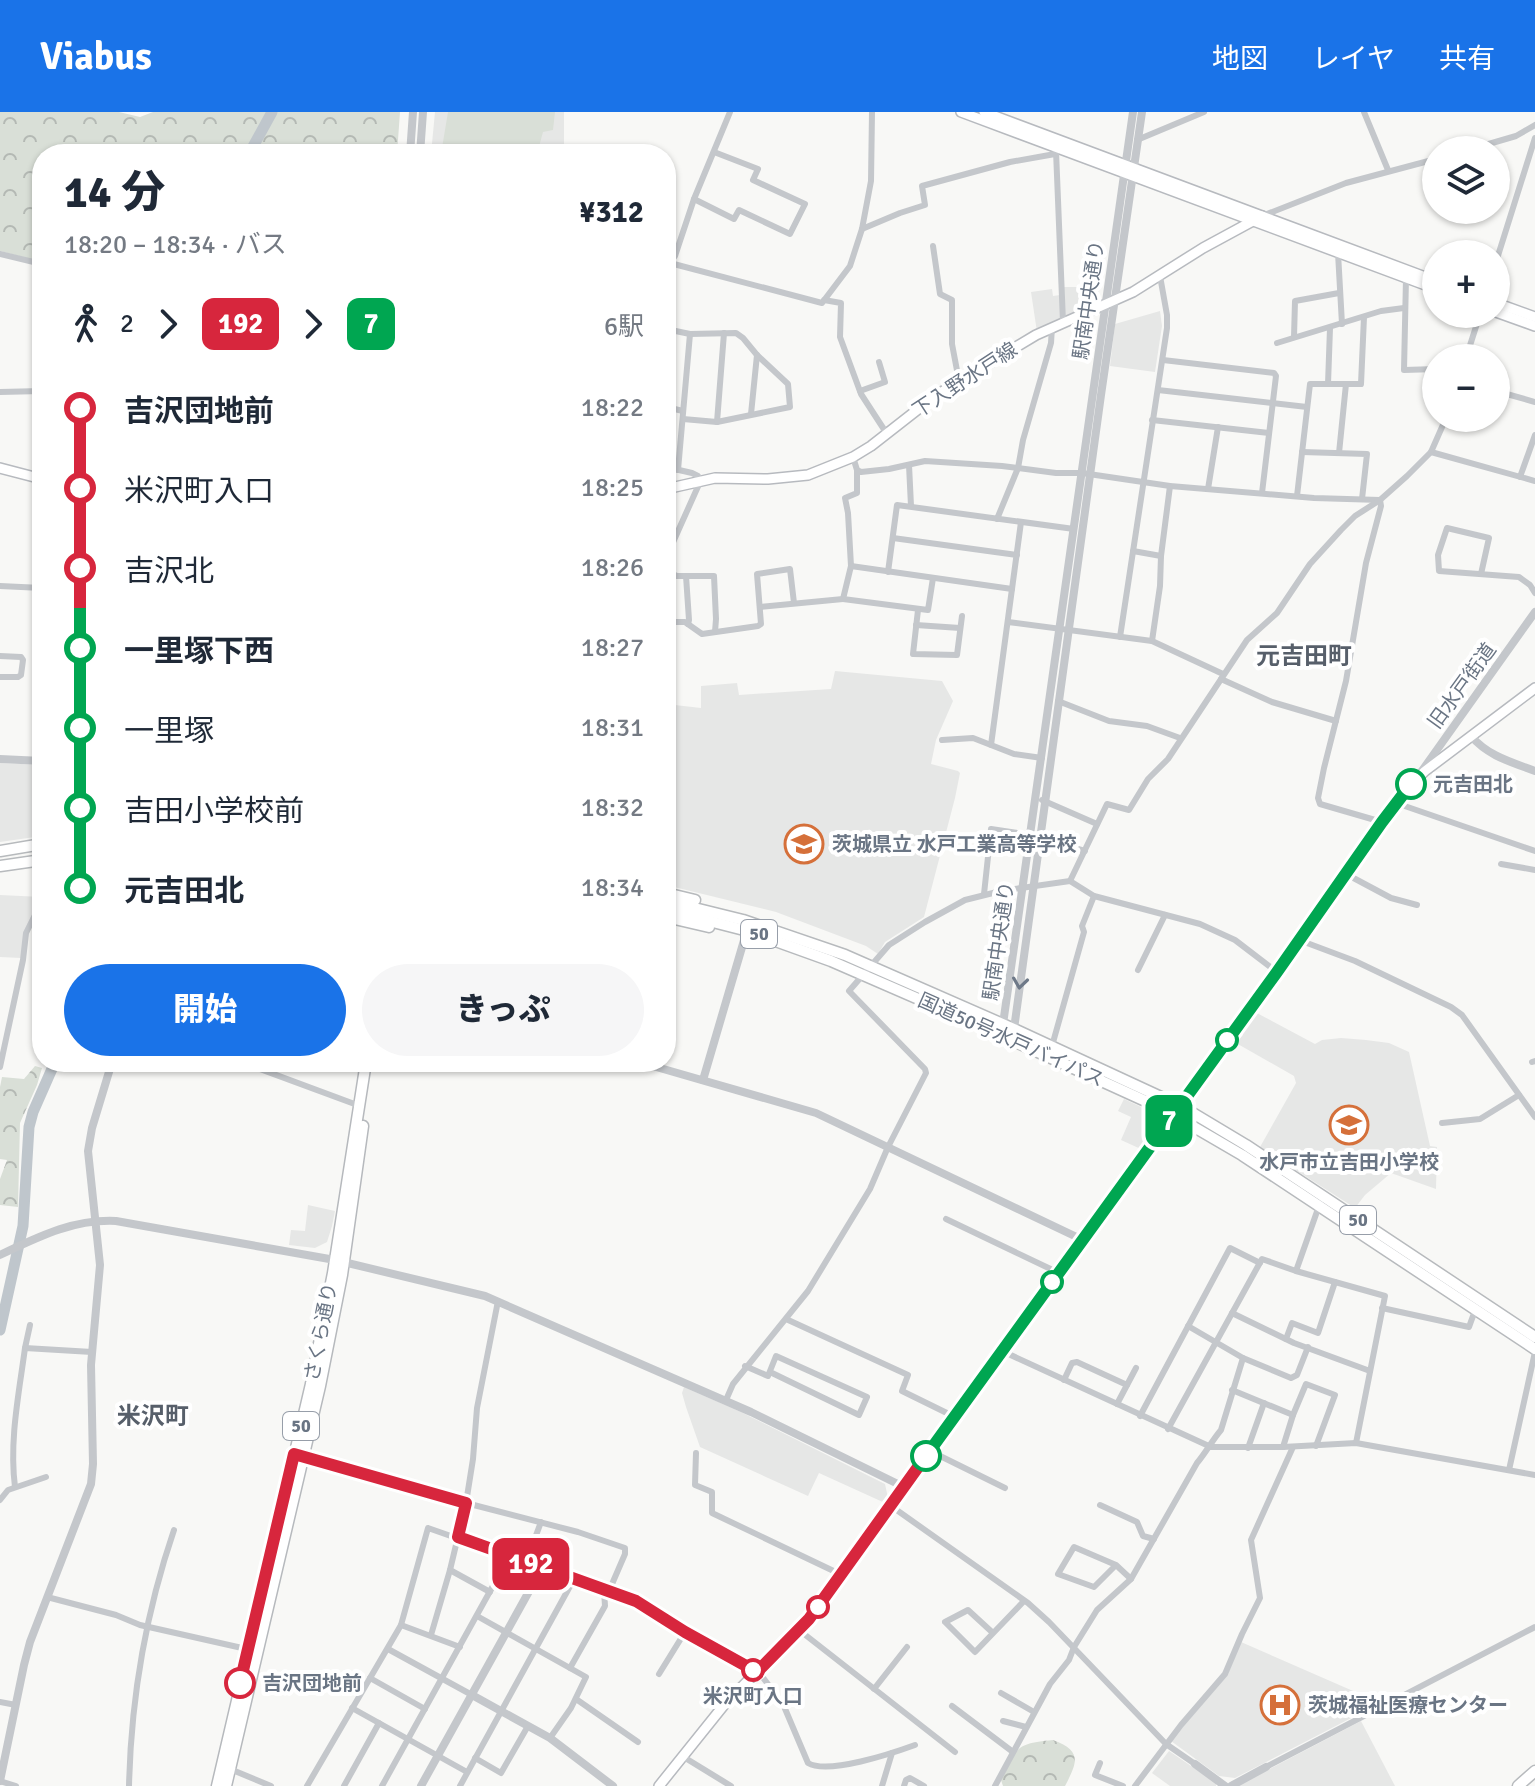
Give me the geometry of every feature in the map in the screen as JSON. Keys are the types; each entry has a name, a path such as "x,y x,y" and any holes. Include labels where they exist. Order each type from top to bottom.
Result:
{"main road":[{"path":"961,112 1056,151 1128,170 1422,276"},
{"path":"984,112 1250,221 1422,284"},
{"name":"下入野水戸線","path":"676,487 726,477 768,479 808,475 853,457 935,396 1052,327 1133,292 1262,216"},
{"path":"1510,308 1535,317"},
{"path":"1510,317 1535,326"},
{"path":"0,468 32,476"},
{"path":"659,1786 707,1725 799,1630 842,1575 1396,803 1416,779 1535,688"},
{"path":"0,853 32,846"},
{"path":"0,853 32,851"},
{"path":"0,868 32,862"},
{"path":"0,868 32,866"},
{"path":"676,896 773,923 815,941 830,955"},
{"name":"国道50号水戸バイパス","path":"676,905 748,931 830,955 1008,1030 1177,1110"},
{"name":"国道50号水戸バイパス","path":"676,910 686,909"},
{"path":"676,920 830,955"},
{"name":"国道50号水戸バイパス","path":"1008,1030 1052,1046 1177,1110 1242,1155 1321,1201 1535,1337"},
{"name":"さくら通り","path":"340,1261 365,1072"},
{"name":"さくら通り","path":"217,1786 253,1650 340,1261 371,1072"},
{"name":"国道50号水戸バイパス","path":"1321,1201 1535,1350"},
{"name":"さくら通り","path":"226,1786 253,1650"},
{"path":"1518,1786 1535,1771"}],"street":[{"path":"411,144 413,112"},
{"path":"421,144 423,112"},
{"path":"676,253 694,199 730,112"},
{"path":"676,266 822,303 850,266 862,229 871,181 872,112"},
{"name":"駅南中央通り","path":"1008,1030 1035,837 1069,630 1133,112"},
{"name":"駅南中央通り","path":"1128,170 1142,112"},
{"path":"1137,140 1204,112"},
{"path":"1364,112 1388,170"},
{"path":"1510,138 1535,127"},
{"path":"1503,240 1535,138"},
{"path":"862,229 925,205 922,186 1056,151 1063,322"},
{"path":"694,199 734,219 739,210 790,234 805,204 753,180 758,169 714,152"},
{"path":"1262,216 1327,189 1422,162"},
{"path":"933,246 940,294 952,300 952,344 959,382"},
{"path":"1338,253 1342,324"},
{"path":"0,254 32,262"},
{"path":"1120,637 1163,360 1167,315 1160,276"},
{"path":"1406,278 1404,370 1422,369"},
{"path":"1294,337 1295,301 1339,293"},
{"path":"824,300 841,303 840,337 860,391 887,434"},
{"path":"1277,343 1381,311 1404,308"},
{"path":"1297,496 1310,384 1361,384 1364,317"},
{"path":"997,519 1018,468 1051,343 1052,327"},
{"path":"1328,384 1330,328"},
{"path":"676,331 690,334 736,333 788,384 790,407 717,422 676,412"},
{"path":"717,422 724,333"},
{"path":"676,536 700,482 698,476 678,470 690,334"},
{"path":"751,414 757,355"},
{"path":"1163,360 1274,373 1262,493"},
{"path":"860,391 885,382 879,362"},
{"path":"1339,453 1346,384"},
{"path":"1158,390 1307,407"},
{"path":"0,392 32,391"},
{"path":"1510,395 1535,402"},
{"path":"1152,420 1269,433"},
{"path":"1208,489 1218,427"},
{"path":"1070,881 1107,804 1129,810 1148,779 1168,759 1247,640 1277,613 1322,549 1355,516 1380,500 1431,452 1440,432"},
{"path":"1520,477 1535,435"},
{"path":"1302,452 1367,454 1362,499"},
{"path":"1431,452 1535,481"},
{"path":"843,599 851,566 845,498 857,493 857,470 853,457"},
{"path":"857,470 861,472 925,461 1086,474 1170,486 1380,500"},
{"path":"909,465 911,506"},
{"name":"駅南中央通り","path":"1041,800 1042,758 1059,628 1086,474"},
{"path":"1152,641 1170,486"},
{"path":"1380,500 1346,681 1318,798 1320,804 1382,822"},
{"path":"888,572 897,505 1074,529"},
{"path":"991,745 1021,522"},
{"path":"1481,574 1489,538 1447,528 1438,555 1439,571 1519,577 1535,593"},
{"path":"893,538 1017,555"},
{"path":"1133,551 1161,556"},
{"path":"851,566 1012,589"},
{"path":"676,623 688,624 702,634 758,626 761,624 757,574 790,569 794,603"},
{"path":"676,576 714,576 715,632"},
{"path":"686,576 688,624"},
{"path":"760,607 843,599 928,610 933,578"},
{"path":"0,586 32,588"},
{"path":"918,610 913,654 957,655 962,616"},
{"name":"旧水戸街道","path":"1416,779 1535,612"},
{"path":"1008,622 1152,641 1272,702 1336,721"},
{"path":"916,625 960,628"},
{"path":"0,656 21,657 23,660 21,675 0,677"},
{"path":"1058,701 1109,721 1147,726 1180,738"},
{"path":"1471,736 1492,754 1535,771"},
{"path":"942,740 973,738 1014,754 1042,758"},
{"path":"0,759 32,761"},
{"path":"1041,800 1097,824"},
{"path":"1396,803 1535,851"},
{"path":"984,894 991,829 1085,851"},
{"path":"1501,864 1535,870"},
{"path":"1346,874 1391,898 1417,905"},
{"path":"726,1400 745,1366 808,1291 870,1189 926,1073 849,991 889,945 965,900 1028,886 1070,881 1094,896 1200,924 1235,940 1277,972"},
{"path":"1052,1046 1084,932 1082,926 1094,896"},
{"path":"1138,970 1165,915"},
{"path":"0,1067 26,933 32,921"},
{"path":"703,1080 745,937"},
{"path":"1299,940 1355,961 1462,1015 1519,1095 1532,1108 1535,1117"},
{"path":"16,1786 0,1781 30,1642 91,1484 92,1352 100,1257 88,1151 109,1072"},
{"path":"268,1072 360,1106"},
{"path":"675,1072 816,1113 1083,1240"},
{"path":"1442,1123 1480,1119 1519,1095"},
{"path":"1296,1271 1321,1201"},
{"path":"946,1219 1059,1273"},
{"path":"0,1255 67,1226 95,1221 137,1224 340,1261 498,1301 726,1400 904,1487"},
{"path":"1140,1416 1230,1248 1260,1263"},
{"path":"1168,1429 1262,1259 1385,1296 1356,1443"},
{"path":"1286,1339 1292,1323 1318,1333 1335,1282"},
{"path":"431,1635 466,1503 477,1408 498,1301"},
{"path":"1382,1308 1469,1327 1478,1310"},
{"path":"1232,1313 1286,1339 1370,1371"},
{"path":"786,1319 908,1375 902,1391 955,1417"},
{"path":"15,1487 14,1434 30,1325"},
{"path":"1188,1326 1243,1358 1291,1378 1297,1375 1308,1347"},
{"path":"25,1348 92,1352"},
{"path":"1509,1470 1535,1350"},
{"path":"1002,1351 1211,1447 1356,1443 1535,1475"},
{"path":"745,1366 768,1376 776,1356 867,1397 859,1415 770,1372"},
{"path":"995,1786 1050,1684 1069,1660 1097,1610 1131,1579 1197,1463 1221,1430 1243,1358"},
{"path":"1064,1380 1072,1363 1077,1362 1127,1385"},
{"path":"1117,1404 1136,1368"},
{"path":"1283,1447 1306,1384 1335,1395 1316,1446"},
{"path":"1232,1390 1293,1415"},
{"path":"1248,1448 1264,1403"},
{"path":"1135,1786 1225,1674 1260,1598 1251,1540 1293,1447"},
{"path":"930,1451 1005,1488"},
{"path":"696,1453 695,1485 712,1492 712,1513 842,1575"},
{"path":"298,1455 578,1532 625,1548 607,1590 605,1606 570,1668"},
{"path":"0,1500 8,1490 46,1477"},
{"path":"1100,1505 1137,1522 1143,1536 1154,1539"},
{"path":"891,1506 1024,1601 1074,1647 1166,1744 1228,1786 1535,1627"},
{"path":"526,1562 541,1522"},
{"path":"311,1785 401,1625 428,1528 636,1601 757,1672 783,1704 812,1767 839,1765 915,1745"},
{"path":"129,1786 141,1661 155,1590 174,1530"},
{"path":"1116,1565 1094,1587 1058,1574 1074,1547 1116,1565 1131,1579"},
{"path":"382,1786 509,1557"},
{"path":"421,1786 542,1568"},
{"path":"450,1570 490,1592"},
{"path":"460,1786 574,1579"},
{"path":"47,1597 116,1615 140,1625 253,1650"},
{"path":"993,1633 968,1610 945,1622 975,1652 1024,1601"},
{"path":"477,1616 586,1677 576,1699 550,1738"},
{"path":"401,1625 460,1647"},
{"path":"799,1630 955,1752"},
{"path":"659,1674 685,1632"},
{"path":"874,1689 907,1647"},
{"path":"388,1649 550,1738 613,1786"},
{"path":"370,1678 425,1709"},
{"path":"1001,1693 1034,1712"},
{"path":"576,1699 638,1742"},
{"path":"0,1702 16,1705"},
{"path":"952,1706 1013,1752"},
{"path":"352,1708 467,1772"},
{"path":"1003,1721 1026,1727"},
{"path":"344,1786 379,1723"},
{"path":"475,1758 501,1773 528,1726"},
{"path":"882,1786 892,1753"},
{"path":"682,1756 731,1786"},
{"path":"1100,1763 1095,1775 1123,1786"},
{"path":"230,1769 271,1786"},
{"path":"904,1786 910,1778 924,1786"}],"shaded area":[{"path":"435,112 564,112 564,144 432,144"},
{"path":"1082,276 1101,276 1097,307 1065,320 1064,287 1082,287"},
{"path":"1052,289 1053,296 1060,295 1061,322 1037,332 1031,292"},
{"path":"1160,311 1162,326 1155,372 1110,366 1115,324"},
{"name":"茨城県立 水戸工業高等学校","path":"835,671 942,681 953,701 936,740 931,764 960,773 924,917 885,942 878,954 866,946 776,912 676,887 676,705 701,708 701,686 737,683 739,695 831,689"},
{"path":"0,763 32,765 32,837 0,842"},
{"path":"0,895 32,897 32,917 25,931 21,958 0,957"},
{"name":"水戸市立吉田小学校","path":"1255,1012 1315,1044 1341,1038 1366,1040 1389,1043 1409,1052 1430,1146 1437,1147 1436,1189 1391,1173 1355,1208 1260,1147 1296,1083 1294,1076 1236,1043 1243,1035 1240,1031"},
{"path":"1124,1099 1154,1113 1159,1125 1143,1150 1121,1140 1131,1117 1118,1111"},
{"path":"308,1205 335,1211 327,1242 315,1248 289,1245 291,1230 305,1231"},
{"path":"684,1387 885,1484 888,1498 885,1503 819,1473 808,1496 700,1447 682,1393"},
{"name":"茨城福祉医療センター","path":"1241,1642 1360,1694 1357,1715 1235,1778 1219,1776 1171,1741 1228,1674"},
{"path":"1361,1721 1395,1786 1237,1786"},
{"path":"1169,1751 1216,1783 1216,1786 1170,1786 1152,1773"}],"green space":[{"path":"0,112 119,112 140,117 153,112 400,112 398,144 32,144 32,259 0,251"},
{"path":"448,112 555,112 553,130 543,132 540,144 443,144"},
{"path":"32,1070 41,1072 20,1123 18,1207 0,1205 0,1179 7,1160 0,1159 0,1087 2,1077 24,1079"},
{"path":"1053,1740 1063,1744 1075,1758 1065,1786 1003,1786 1001,1780 1019,1749 1031,1743"}],"waterway":[{"path":"254,144 272,112"},
{"path":"0,1330 23,1226 29,1127 51,1072"}],"bus line":[{"name":"7","path":"926,1456 1411,784"},
{"name":"192","path":"240,1683 294,1454 466,1503 458,1537 636,1601 757,1672 809,1619 926,1456"}],"place":[{"name":"元吉田北","path":"1411,784"},
{"name":"茨城県立 水戸工業高等学校","path":"804,844"},
{"name":"水戸市立吉田小学校","path":"1349,1125"},
{"name":"米沢町入口","path":"753,1670"},
{"name":"吉沢団地前","path":"240,1683"},
{"name":"茨城福祉医療センター","path":"1280,1705"}],"district":[{"name":"元吉田町","path":"1304,656"},
{"name":"米沢町","path":"153,1416"}]}
